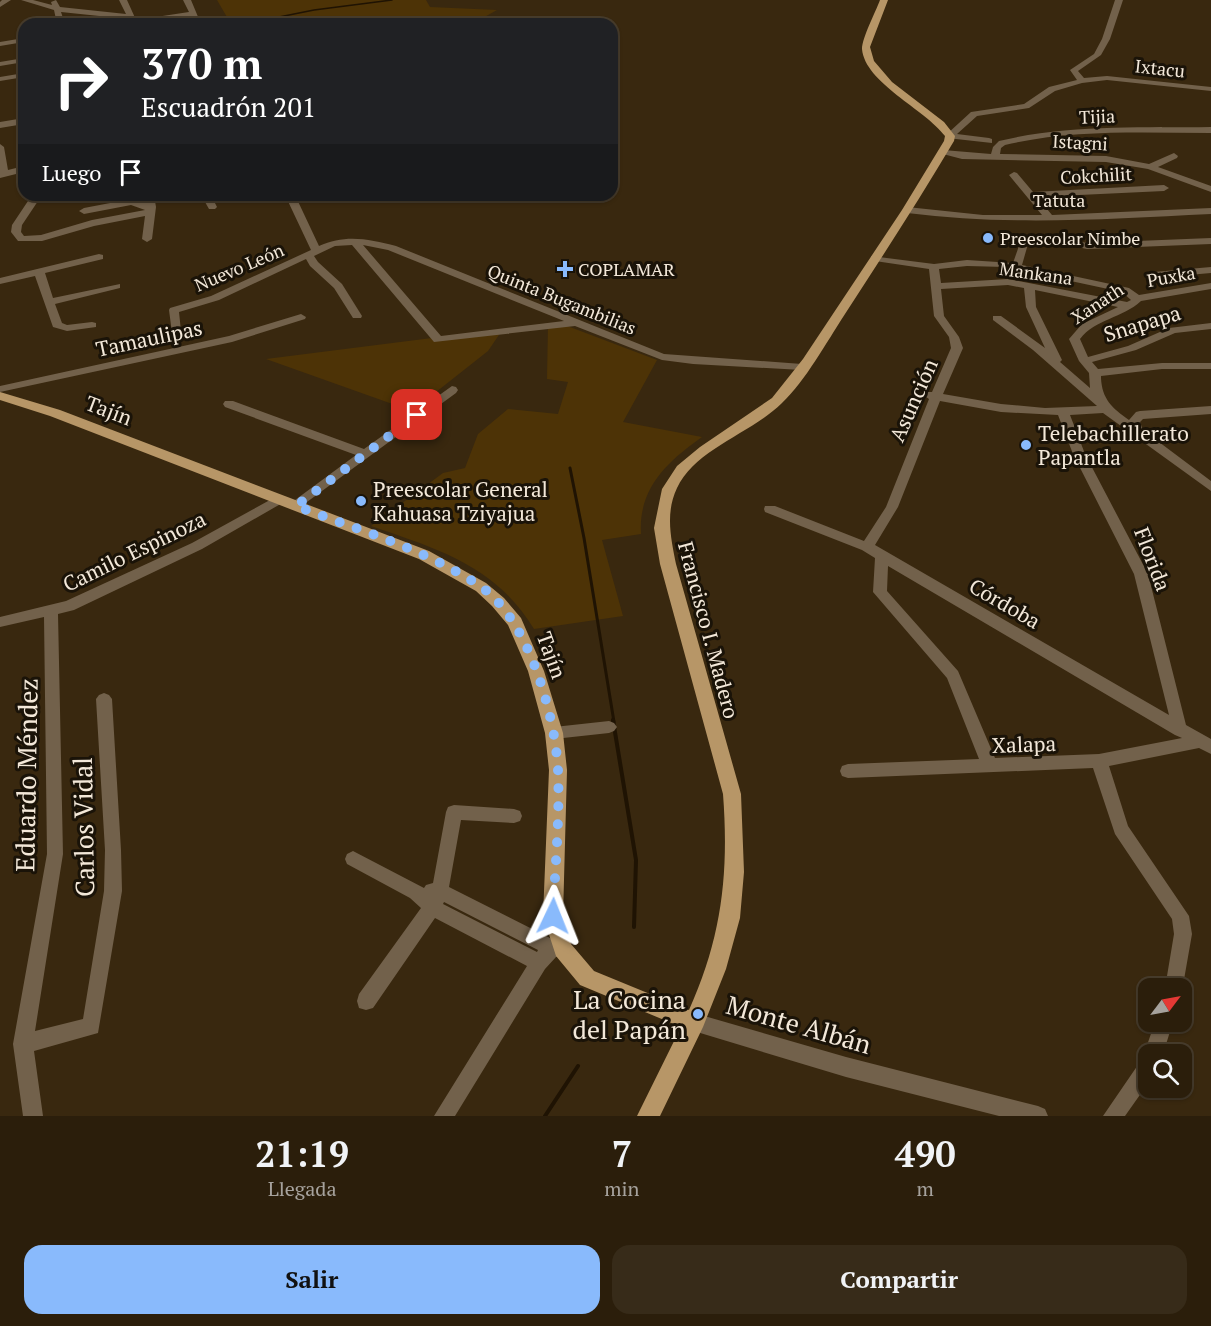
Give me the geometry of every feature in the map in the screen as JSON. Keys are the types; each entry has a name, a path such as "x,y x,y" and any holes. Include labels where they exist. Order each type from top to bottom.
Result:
{"main road":[{"path":"884,0 866,47 875,70 883,79 934,115 950,136"},
{"path":"871,61 894,0"},
{"name":"Francisco I. Madero","path":"648,1116 694,1022 720,956 730,918 735,833 732,794 668,564 661,528 669,489 682,469 705,450 777,401 907,210 943,153 950,136"},
{"name":"Tajín","path":"4,393 424,555 481,587 498,602 515,622 526,644 554,733 558,770 553,916 557,948"},
{"name":"Monte Albán","path":"557,948 587,978 694,1022"}],"street":[{"path":"0,5 7,0"},
{"path":"25,0 107,18"},
{"path":"54,0 60,18"},
{"path":"187,0 195,18"},
{"path":"1082,81 1074,70 1097,55 1106,39 1119,0"},
{"path":"126,1 128,18"},
{"path":"161,18 193,14"},
{"path":"0,45 18,41"},
{"path":"0,45 18,47"},
{"path":"0,64 18,61"},
{"path":"0,79 18,77"},
{"name":"Ixtacu","path":"950,136 974,114 1026,106 1052,90 1082,81 1107,78 1211,89"},
{"path":"0,125 18,122"},
{"name":"Tijia","path":"994,156 997,147 1002,143 1041,136 1095,132 1211,130"},
{"path":"950,136 989,141"},
{"path":"0,147 2,170 18,169"},
{"name":"Istagni","path":"943,153 962,156 1106,159 1150,167 1211,189"},
{"path":"1150,167 1174,156"},
{"path":"1014,175 1048,217"},
{"name":"Cokchilit","path":"1031,195 1164,188"},
{"path":"33,201 23,214 16,232 21,239 30,240 151,210"},
{"path":"147,239 151,210 150,201"},
{"path":"209,201 212,207"},
{"path":"292,201 312,252 314,264 338,286 357,316"},
{"path":"84,211 131,202 151,210"},
{"name":"Tatuta","path":"907,210 970,216 1048,217 1211,211"},
{"path":"1017,266 1024,242 1042,237 1087,246 1211,241"},
{"path":"353,240 438,340 575,323"},
{"name":"Quinta Bugambilias","path":"312,252 333,243 353,240 369,242 392,248 662,357 802,367"},
{"name":"Nuevo León","path":"176,331 174,310 215,298 312,252"},
{"path":"0,281 99,257"},
{"name":"Xanath","path":"875,258 934,267 966,263 1017,266 1125,290 1133,302 1089,324 1077,333 1074,339 1084,361 1095,372"},
{"name":"Asunción","path":"867,547 892,507 932,396 957,348 954,337 939,316 934,267"},
{"path":"1154,274 1211,270"},
{"path":"39,272 57,325 60,327 92,326"},
{"name":"Mankana","path":"936,286 1008,282 1133,302"},
{"path":"50,302 116,286"},
{"path":"1029,286 1031,307 1037,323 1069,378 1211,487"},
{"name":"Puxka","path":"1133,302 1211,286"},
{"name":"Tamaulipas","path":"4,393 232,339 301,317"},
{"path":"997,318 1016,330 1063,370"},
{"name":"Snapapa","path":"1084,361 1132,348 1173,330 1211,326"},
{"path":"1103,406 1095,381 1095,372 1162,366 1211,366"},
{"path":"296,506 452,390"},
{"path":"932,396 1001,408 1063,413 1103,406"},
{"path":"229,404 364,454"},
{"name":"Florida","path":"1063,413 1079,454 1141,574 1180,730"},
{"path":"1137,431 1134,421 1140,415 1209,413"},
{"name":"Camilo Espinoza","path":"0,622 69,606 196,546 279,500"},
{"name":"Córdoba","path":"770,509 867,547 1206,744"},
{"path":"882,556 880,592 954,675 990,766"},
{"name":"Eduardo Méndez","path":"33,1116 23,1044 55,855 51,612"},
{"name":"Carlos Vidal","path":"23,1044 91,1026 113,891 114,850 104,699"},
{"path":"554,733 609,728"},
{"name":"Xalapa","path":"848,771 1099,761 1206,744"},
{"path":"1099,761 1121,829 1180,916 1183,934 1176,978"},
{"path":"366,1001 436,899 454,812 514,816"},
{"name":"Monte Albán","path":"353,859 416,892 493,918 557,948"},
{"name":"Monte Albán","path":"436,899 481,933 539,963"},
{"path":"481,933 493,918"},
{"path":"444,1116 539,963 557,948"},
{"name":"Monte Albán","path":"694,1022 846,1067 1038,1116"},
{"path":"1113,1116 1138,1081"}],"shaded area":[{"path":"217,0 426,0 430,7 497,10 483,18 228,18"},
{"path":"562,324 657,360 623,422 702,437 667,466 650,489 641,518 641,534 602,540 623,616 534,629 519,607 502,590 463,562 371,526 443,473 465,468 478,434 508,409 558,414 568,382 547,379 548,325"},
{"path":"503,329 488,351 412,411 266,359"}],"waterway":[{"path":"274,18 314,10 392,0"},
{"path":"570,468 584,538 614,722"},
{"path":"613,720 636,860 634,927"},
{"path":"545,1116 578,1066"}],"place":[{"name":"Preescolar Nimbe","path":"988,238"},
{"name":"COPLAMAR","path":"565,269"},
{"name":"Telebachillerato Papantla","path":"1026,445"},
{"name":"Preescolar General Kahuasa Tziyajua","path":"361,501"},
{"name":"La Cocina del Papán","path":"698,1014"}],"route":[{"path":"417,415 296,506 424,555 481,587 515,622 536,671 554,733 558,770 553,916"}]}
